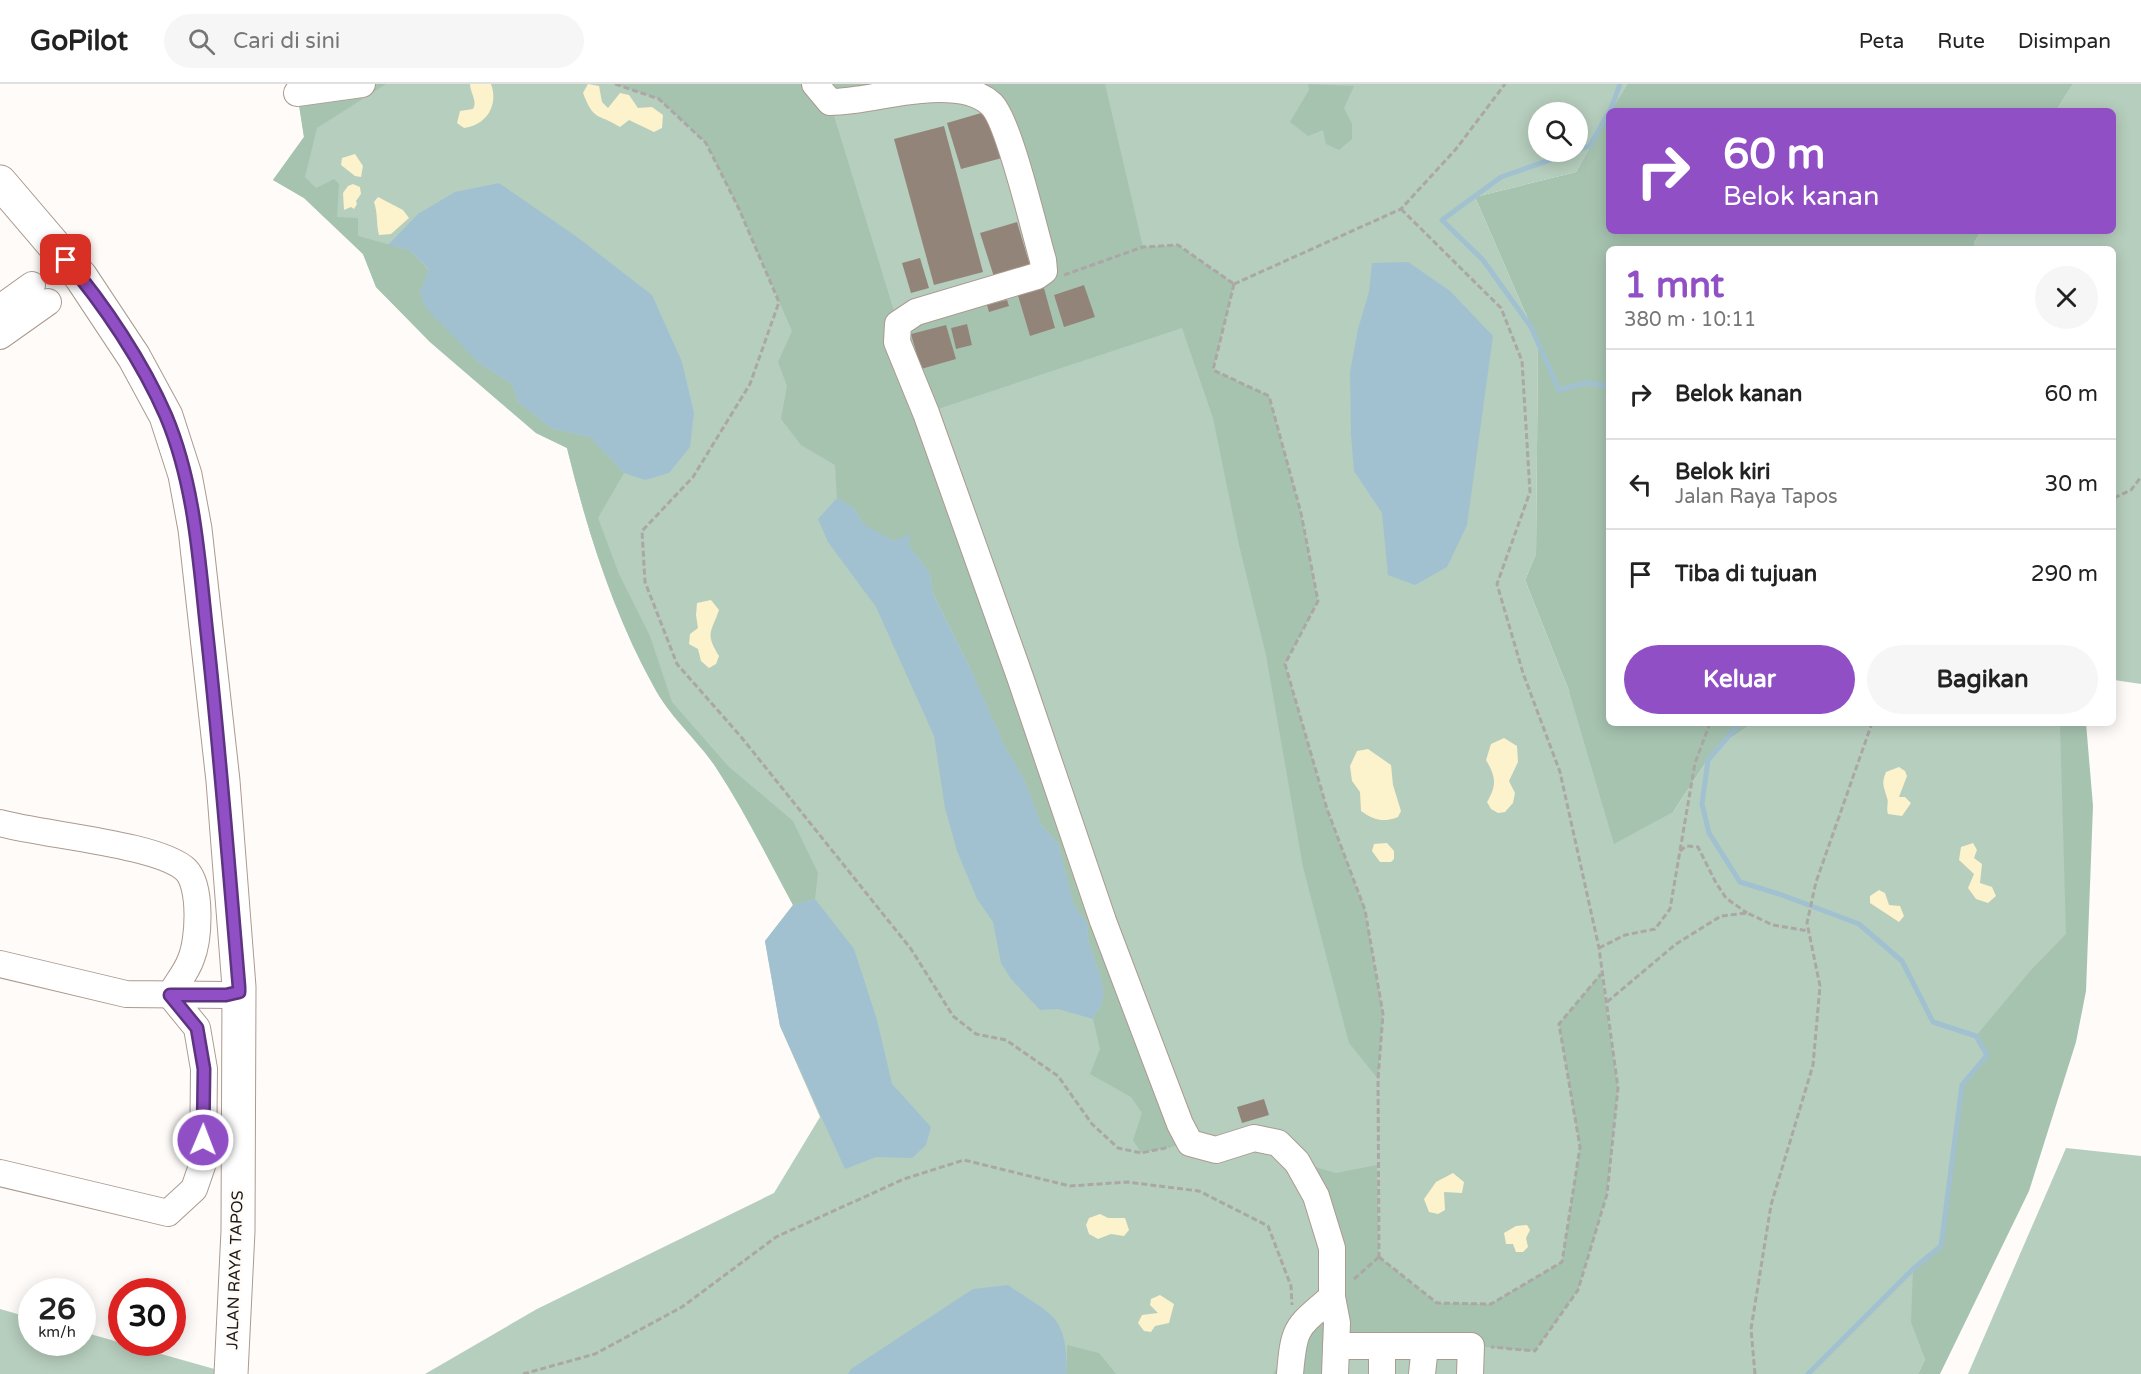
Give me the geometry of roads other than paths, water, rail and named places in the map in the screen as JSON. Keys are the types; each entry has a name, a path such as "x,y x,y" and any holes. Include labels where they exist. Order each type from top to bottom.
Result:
{"main road":[{"name":"JALAN RAYA TAPOS","path":"0,182 81,277 134,357 166,416 185,475 195,529 222,770 239,992 238,1231 231,1374"}],"street":[{"path":"297,93 362,84"},
{"path":"815,84 830,102 930,90 971,93 991,103 999,114 1007,134 1043,260 1044,271 1037,276 916,312 898,324 897,342 926,413 1020,677 1103,921 1180,1124 1190,1143 1216,1150 1254,1138 1278,1143 1297,1162 1316,1196 1332,1248 1332,1298 1337,1323 1335,1374"},
{"path":"0,308 40,294 0,336"},
{"path":"0,824 155,854 187,871 194,888 198,926 191,959 170,995"},
{"path":"0,964 126,994 226,995 239,992"},
{"path":"0,1173 168,1213 194,1189 203,1163 204,1069 197,1028 170,995"},
{"path":"1290,1374 1293,1340 1300,1325 1332,1298"},
{"path":"1336,1346 1471,1346 1470,1374"},
{"path":"1382,1346 1382,1374"},
{"path":"1422,1374 1425,1346"}],"water":[{"path":"499,183 577,237 652,295 682,362 694,413 690,447 669,473 645,480 624,473 590,437 553,429 518,402 512,384 478,362 425,307 420,292 429,269 409,250 388,245 418,214 455,192"},
{"path":"1408,262 1450,291 1493,336 1467,525 1447,567 1415,585 1388,575 1382,513 1354,471 1351,435 1350,372 1358,329 1369,292 1372,263"},
{"path":"837,498 854,508 863,524 894,541 910,534 909,546 930,573 933,594 971,670 1006,749 1023,777 1042,826 1058,843 1074,905 1088,924 1089,944 1100,973 1103,993 1102,1003 1093,1019 1058,1009 1040,1010 1011,979 1001,963 993,922 977,899 957,851 945,808 934,736 876,607 828,542 818,519"},
{"path":"815,899 854,949 877,1020 892,1084 931,1127 926,1145 912,1158 876,1157 845,1169 780,1026 765,941 793,905"},
{"path":"1008,1285 1046,1311 1060,1328 1064,1339 1067,1374 848,1374 851,1369 973,1289"}],"waterway":[{"path":"1611,108 1620,84"},
{"path":"1588,147 1606,117"},
{"path":"1544,162 1501,177 1442,220 1483,260 1531,327 1559,390 1586,383 1606,386"},
{"path":"1737,726 1708,760 1702,804 1709,833 1740,882 1859,924 1902,961 1933,1022 1976,1036 1987,1055 1962,1085 1941,1246 1913,1269 1808,1374"}]}
